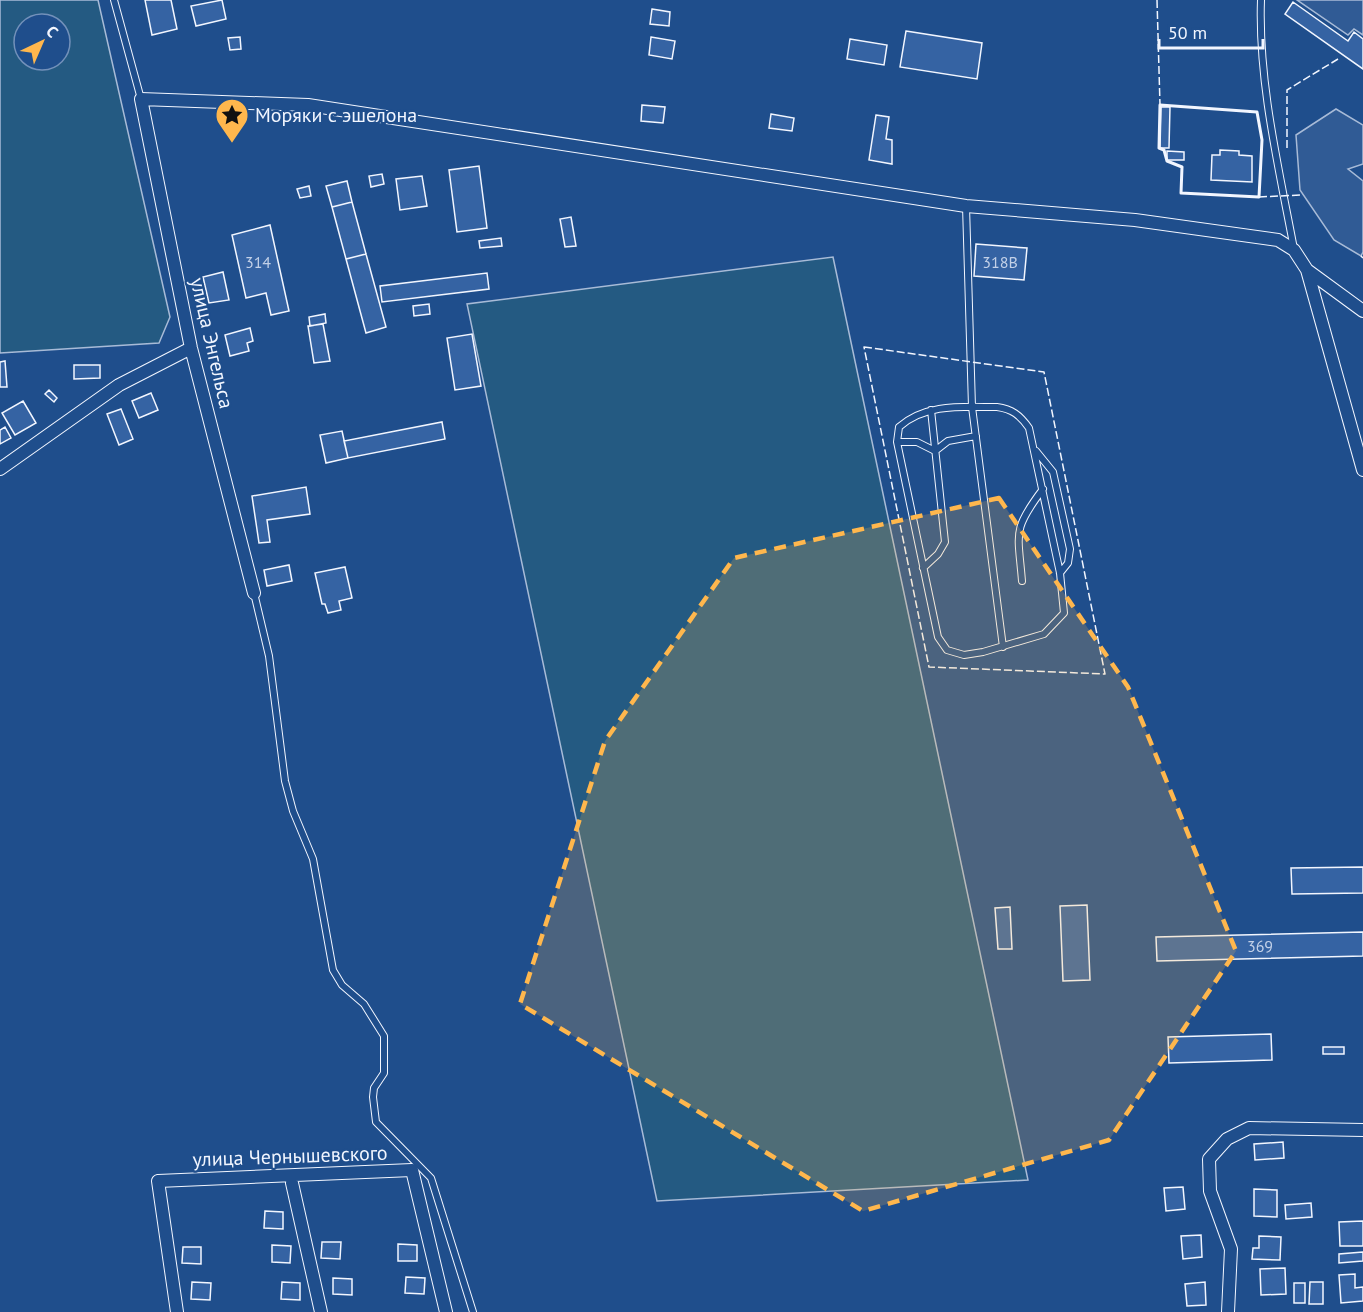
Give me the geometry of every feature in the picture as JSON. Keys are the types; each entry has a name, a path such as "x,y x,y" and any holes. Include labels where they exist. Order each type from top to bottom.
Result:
{"street":[{"path":"141,99 308,105 966,206 1136,220 1278,240 1294,250 1307,270 1363,470"},
{"name":"улица Энгельса","path":"141,99 191,348 254,593"},
{"path":"1307,270 1363,311"},
{"path":"0,469 119,386 191,348"},
{"path":"1228,1312 1231,1249 1210,1191 1209,1159 1227,1139 1249,1128 1363,1130"},
{"name":"улица Чернышевского","path":"177,1312 158,1180 412,1170 446,1312"},
{"path":"292,1183 321,1312"}],"lane":[{"path":"114,0 141,99"},
{"path":"1261,0 1260,26 1273,136 1294,250"},
{"path":"966,206 972,407 1004,647"},
{"path":"972,407 1009,409 1021,417 1029,428 1060,573 1064,613 1044,634 1004,647 964,655 947,650 938,638 897,442 899,427 911,417 931,410 972,407"},
{"path":"923,568 938,554 945,542 931,410"},
{"path":"935,451 948,441 976,436"},
{"path":"897,442 917,442 935,451"},
{"path":"1034,449 1053,472 1070,549 1068,563 1060,573"},
{"path":"1022,581 1018,530 1022,516 1043,489"},
{"path":"254,593 269,656 285,781 293,811 313,859 333,970 342,985 364,1004 384,1036 384,1072 374,1088 373,1096 376,1122 431,1178 473,1312"}],"highlighted area":[{"path":"999,498 1128,687 1236,951 1109,1140 863,1211 520,1004 605,741 734,558"}],"shaded area":[{"path":"0,0 98,0 170,317 159,343 0,353"},
{"path":"1297,0 1363,0 1363,35 1354,29 1348,35"},
{"path":"1336,109 1363,125 1363,164 1348,169 1363,181 1363,252 1361,256 1334,240 1300,190 1296,135"},
{"path":"833,257 1028,1180 657,1201 467,304"}],"building":[{"path":"145,0 171,0 177,29 152,35"},
{"path":"222,0 226,19 196,26 191,6"},
{"path":"1293,2 1348,41 1354,32 1363,39 1363,69 1285,14"},
{"path":"652,9 670,12 669,26 650,24"},
{"path":"906,31 982,43 977,79 900,67"},
{"path":"240,37 241,49 230,50 228,38"},
{"path":"651,37 675,41 672,59 649,55"},
{"path":"850,39 887,45 884,65 847,59"},
{"path":"642,105 665,107 663,123 641,121"},
{"path":"1161,107 1170,107 1169,148 1160,148"},
{"path":"771,114 794,118 792,131 769,128"},
{"path":"876,115 889,117 886,139 892,140 892,164 869,160"},
{"path":"1220,150 1239,151 1239,155 1252,156 1252,182 1211,180 1212,155 1220,155"},
{"path":"1167,151 1184,152 1184,160 1167,160"},
{"path":"479,166 487,228 457,232 449,170"},
{"path":"382,174 384,184 371,187 369,176"},
{"path":"422,176 427,206 400,210 396,179"},
{"path":"347,181 352,202 332,207 326,186"},
{"path":"309,186 311,196 300,198 297,189"},
{"path":"352,202 366,254 346,259 332,207"},
{"path":"571,217 576,246 565,247 560,219"},
{"path":"270,225 289,311 271,315 266,293 246,298 232,235"},
{"path":"501,238 502,246 480,248 479,241"},
{"path":"976,244 1027,248 1024,280 974,276"},
{"path":"366,254 386,327 366,333 346,259"},
{"path":"223,272 229,300 209,303 203,277"},
{"path":"487,273 489,289 382,302 380,286"},
{"path":"429,304 430,314 414,316 413,306"},
{"path":"325,314 326,323 310,326 309,317"},
{"path":"323,324 330,361 314,363 308,326"},
{"path":"250,328 253,341 247,343 249,351 230,356 225,335"},
{"path":"472,334 481,386 455,390 447,338"},
{"path":"5,361 7,387 0,387 0,362"},
{"path":"74,365 100,365 100,378 74,379"},
{"path":"49,390 57,398 54,402 45,394"},
{"path":"151,393 158,410 139,418 132,401"},
{"path":"23,401 36,423 15,435 2,413"},
{"path":"121,409 133,439 119,445 107,414"},
{"path":"442,422 445,439 348,458 344,441"},
{"path":"5,427 11,438 0,444 0,430"},
{"path":"342,431 348,458 326,463 320,435"},
{"path":"306,487 310,514 267,520 270,542 259,543 252,496"},
{"path":"289,565 292,581 267,586 264,570"},
{"path":"345,567 352,598 339,601 341,610 328,613 325,604 322,604 315,573"},
{"path":"1363,867 1363,893 1292,894 1291,868"},
{"path":"1087,905 1090,980 1063,981 1060,906"},
{"path":"1010,907 1012,949 998,949 995,908"},
{"path":"1363,932 1363,956 1157,961 1156,937"},
{"path":"1271,1034 1272,1060 1169,1063 1168,1037"},
{"path":"1323,1047 1344,1047 1344,1054 1323,1054"},
{"path":"1283,1142 1284,1158 1255,1160 1254,1144"},
{"path":"1183,1187 1185,1209 1166,1211 1164,1188"},
{"path":"1254,1189 1277,1190 1277,1217 1254,1216"},
{"path":"1311,1203 1312,1217 1286,1219 1285,1205"},
{"path":"265,1211 283,1212 283,1229 264,1228"},
{"path":"1363,1221 1363,1246 1340,1246 1339,1222"},
{"path":"1201,1235 1202,1257 1183,1259 1181,1236"},
{"path":"1259,1236 1281,1237 1280,1260 1252,1259 1253,1248 1259,1248"},
{"path":"322,1242 341,1242 340,1259 321,1258"},
{"path":"398,1244 417,1245 417,1261 398,1261"},
{"path":"272,1245 291,1246 290,1263 272,1262"},
{"path":"183,1247 201,1247 201,1264 182,1263"},
{"path":"1363,1252 1363,1261 1339,1263 1339,1254"},
{"path":"1285,1268 1286,1294 1261,1295 1260,1269"},
{"path":"1355,1274 1355,1288 1363,1287 1363,1301 1341,1303 1339,1275"},
{"path":"406,1277 425,1278 424,1294 405,1293"},
{"path":"333,1278 352,1279 352,1295 333,1294"},
{"path":"192,1282 211,1283 210,1300 191,1299"},
{"path":"282,1282 300,1283 300,1300 281,1299"},
{"path":"1205,1282 1206,1305 1187,1306 1185,1284"},
{"path":"1310,1282 1323,1282 1323,1304 1309,1304"},
{"path":"1294,1283 1305,1283 1305,1303 1294,1303"}],"fence":[{"path":"1157,0 1160,105"},
{"path":"1287,148 1287,90 1338,59"},
{"path":"1259,197 1301,195"},
{"path":"864,347 1044,372 1105,674 929,667 864,347"}],"wall":[{"path":"1160,105 1257,112 1262,140 1259,197 1181,193 1182,167 1167,161 1164,150 1159,148 1160,105"}],"place":[{"name":"Моряки с эшелона","path":"232,144"}]}
